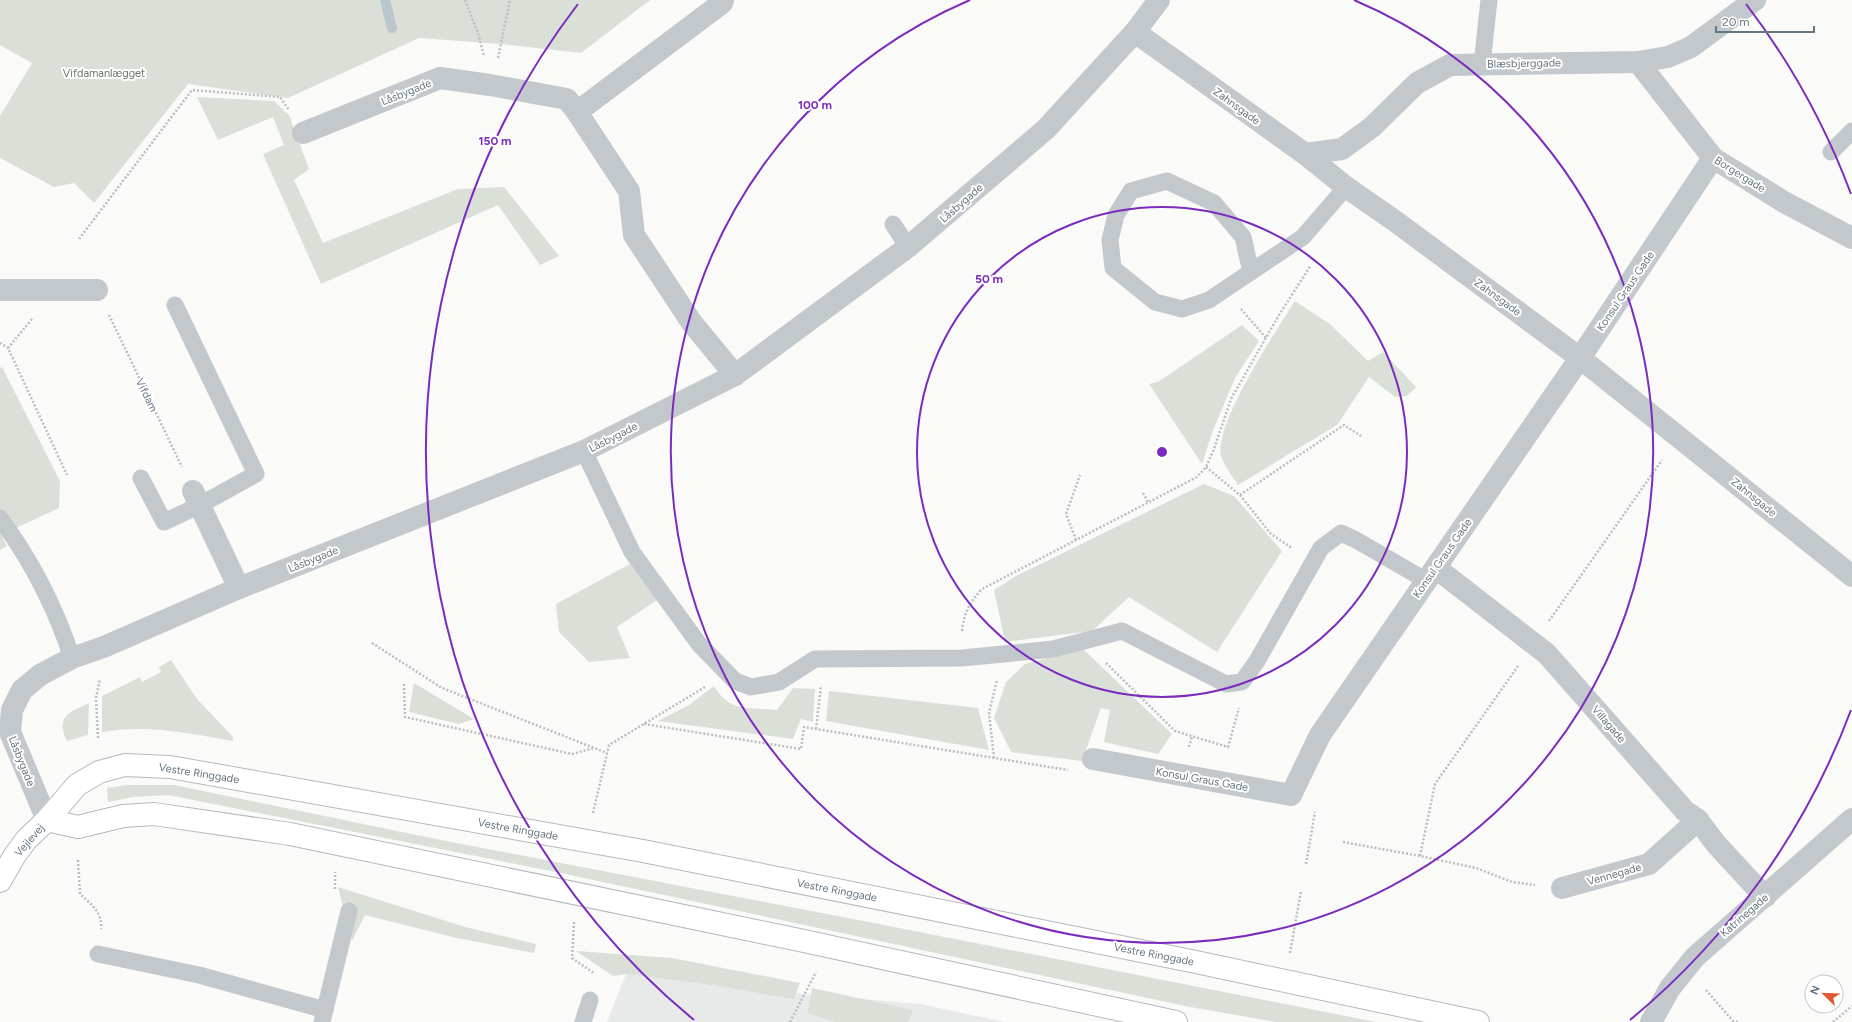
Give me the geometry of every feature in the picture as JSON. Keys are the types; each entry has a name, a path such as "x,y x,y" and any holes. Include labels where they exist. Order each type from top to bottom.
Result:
{"main road":[{"name":"Vestre Ringgade","path":"47,820 77,785 99,772 125,765 163,767 643,851 1284,981 1478,1022"},
{"path":"47,820 78,827 123,816 154,814 290,834 829,946 1176,1022"},
{"name":"Vejlevej","path":"0,881 15,855 26,840 47,820"}],"street":[{"path":"577,112 722,3 723,0"},
{"name":"Låsbygade","path":"47,820 10,732 6,711 22,690 40,675 72,658 106,646 239,588 584,451 735,375 908,247 1046,129 1135,32 1159,0"},
{"name":"Blæsbjerggade","path":"1305,154 1342,149 1372,127 1418,82 1450,65 1638,62 1668,56 1691,47 1755,0"},
{"name":"Zahnsgade","path":"1135,32 1305,154 1346,187 1395,221 1580,358 1852,576"},
{"name":"Borgergade","path":"1638,62 1713,158 1789,197 1852,238"},
{"name":"Låsbygade","path":"303,133 440,78 490,85 567,99 629,191 634,235 692,323 735,375"},
{"name":"Konsul Graus Gade","path":"1093,759 1291,795 1320,735 1580,358 1713,158"},
{"path":"0,290 97,290"},
{"path":"196,498 239,588"},
{"name":"Villagade","path":"1431,575 1547,654 1685,811 1698,820 1716,844 1765,897"},
{"name":"Katrinegade","path":"1651,1022 1670,988 1695,957 1852,819"},
{"name":"Vennegade","path":"1562,888 1649,864 1698,820"}],"lane":[{"path":"1482,64 1489,0"},
{"path":"1831,152 1852,131"},
{"path":"1252,272 1243,237 1214,203 1167,181 1131,191 1116,215 1110,240 1113,268 1155,302 1182,309 1209,300 1252,272 1303,237 1346,187"},
{"path":"893,224 908,247"},
{"path":"141,478 164,522 196,498 256,474 175,305"},
{"path":"584,451 632,552 699,644 736,681 751,687 779,682 815,659 962,658 1053,650 1122,631 1226,684 1242,682 1257,661 1321,548 1341,533 1431,575"},
{"path":"0,518 13,536 43,589 65,638 72,658"},
{"path":"98,954 199,975 323,1016 349,911"},
{"path":"583,1022 590,1000"}],"path":[{"path":"465,0 478,33 490,85"},
{"path":"490,85 510,0"},
{"path":"79,240 192,90 280,97 303,133"},
{"path":"962,658 960,640 963,619 971,601 982,589 1197,477 1206,467 1214,450 1231,399 1316,256 1303,237"},
{"name":"Vifdam","path":"97,290 196,498"},
{"path":"1225,290 1266,338"},
{"path":"8,348 28,324"},
{"path":"0,343 8,348 67,475"},
{"path":"1240,495 1344,425 1361,436"},
{"path":"1206,467 1240,495 1271,534 1314,562"},
{"path":"1076,540 1066,514 1080,475"},
{"path":"1143,493 1148,502"},
{"path":"1084,641 1175,731 1228,747 1239,710 1242,682"},
{"path":"372,643 442,688 607,753"},
{"path":"98,738 96,698 106,646"},
{"path":"994,758 989,713 1003,654"},
{"path":"816,729 824,659"},
{"path":"586,841 609,745 728,673"},
{"path":"404,684 405,717 572,754 594,748"},
{"path":"644,724 801,749 804,727 1084,772 1093,759"},
{"path":"1306,864 1312,826"},
{"path":"1342,842 1476,868 1512,882 1562,888"},
{"path":"336,843 335,900 349,911"},
{"path":"78,860 80,894 96,908 102,921 98,954"},
{"path":"1284,981 1301,891"},
{"path":"576,894 572,958 600,977"},
{"path":"790,1022 829,946"},
{"path":"1686,967 1733,1021 1738,1022"},
{"path":"1833,1022 1852,1006"}],"shaded area":[{"path":"626,974 718,986 920,1004 1005,1022 607,1022"}],"green space":[{"name":"Vifdamanlægget","path":"0,0 650,0 581,53 501,44 419,38 288,98 188,84 94,203 74,183 54,187 0,158 0,116 32,63 0,45"},
{"path":"197,97 274,101 289,115 309,169 294,180 323,243 458,189 504,187 559,256 540,265 498,205 321,284 263,154 284,145 273,117 218,140"},
{"path":"1295,301 1330,324 1368,361 1383,352 1416,387 1407,396 1395,397 1369,377 1337,425 1238,485 1222,460 1221,441 1236,401 1248,378"},
{"path":"1242,325 1259,341 1235,378 1212,433 1202,464 1149,384 1158,382"},
{"path":"2,367 60,481 59,508 14,529 3,539 7,546 0,550 0,368"},
{"path":"1204,484 1234,496 1282,551 1217,652 1129,597 1092,631 1005,642 994,590 1016,576"},
{"path":"630,564 657,600 617,627 630,658 589,662 559,632 556,604"},
{"path":"1083,649 1172,734 1158,754 1104,742 1110,710 1101,708 1082,761 1011,752 994,718 1006,682 1025,664"},
{"path":"171,660 197,699 233,737 233,741 168,730 135,729 102,732 102,696 140,677 142,682 161,672 159,667"},
{"path":"414,683 474,719 459,724 409,712"},
{"path":"714,686 720,695 733,705 777,710 793,688 815,689 813,722 801,719 793,739 658,721 689,705"},
{"path":"829,691 978,708 989,750 826,721"},
{"path":"89,703 88,735 67,741 63,726 66,716"},
{"path":"126,785 174,785 441,840 874,923 1376,1022 1277,1022 1190,1007 551,871 168,795 133,797 108,802 107,788"},
{"path":"338,887 465,927 536,944 534,953 457,938 365,915 352,941"},
{"path":"576,951 672,958 800,983 794,999 718,986 626,974 613,976"},
{"path":"812,988 913,1010 908,1022 835,1022 808,1013"}],"waterway":[{"path":"385,0 392,28"}]}
